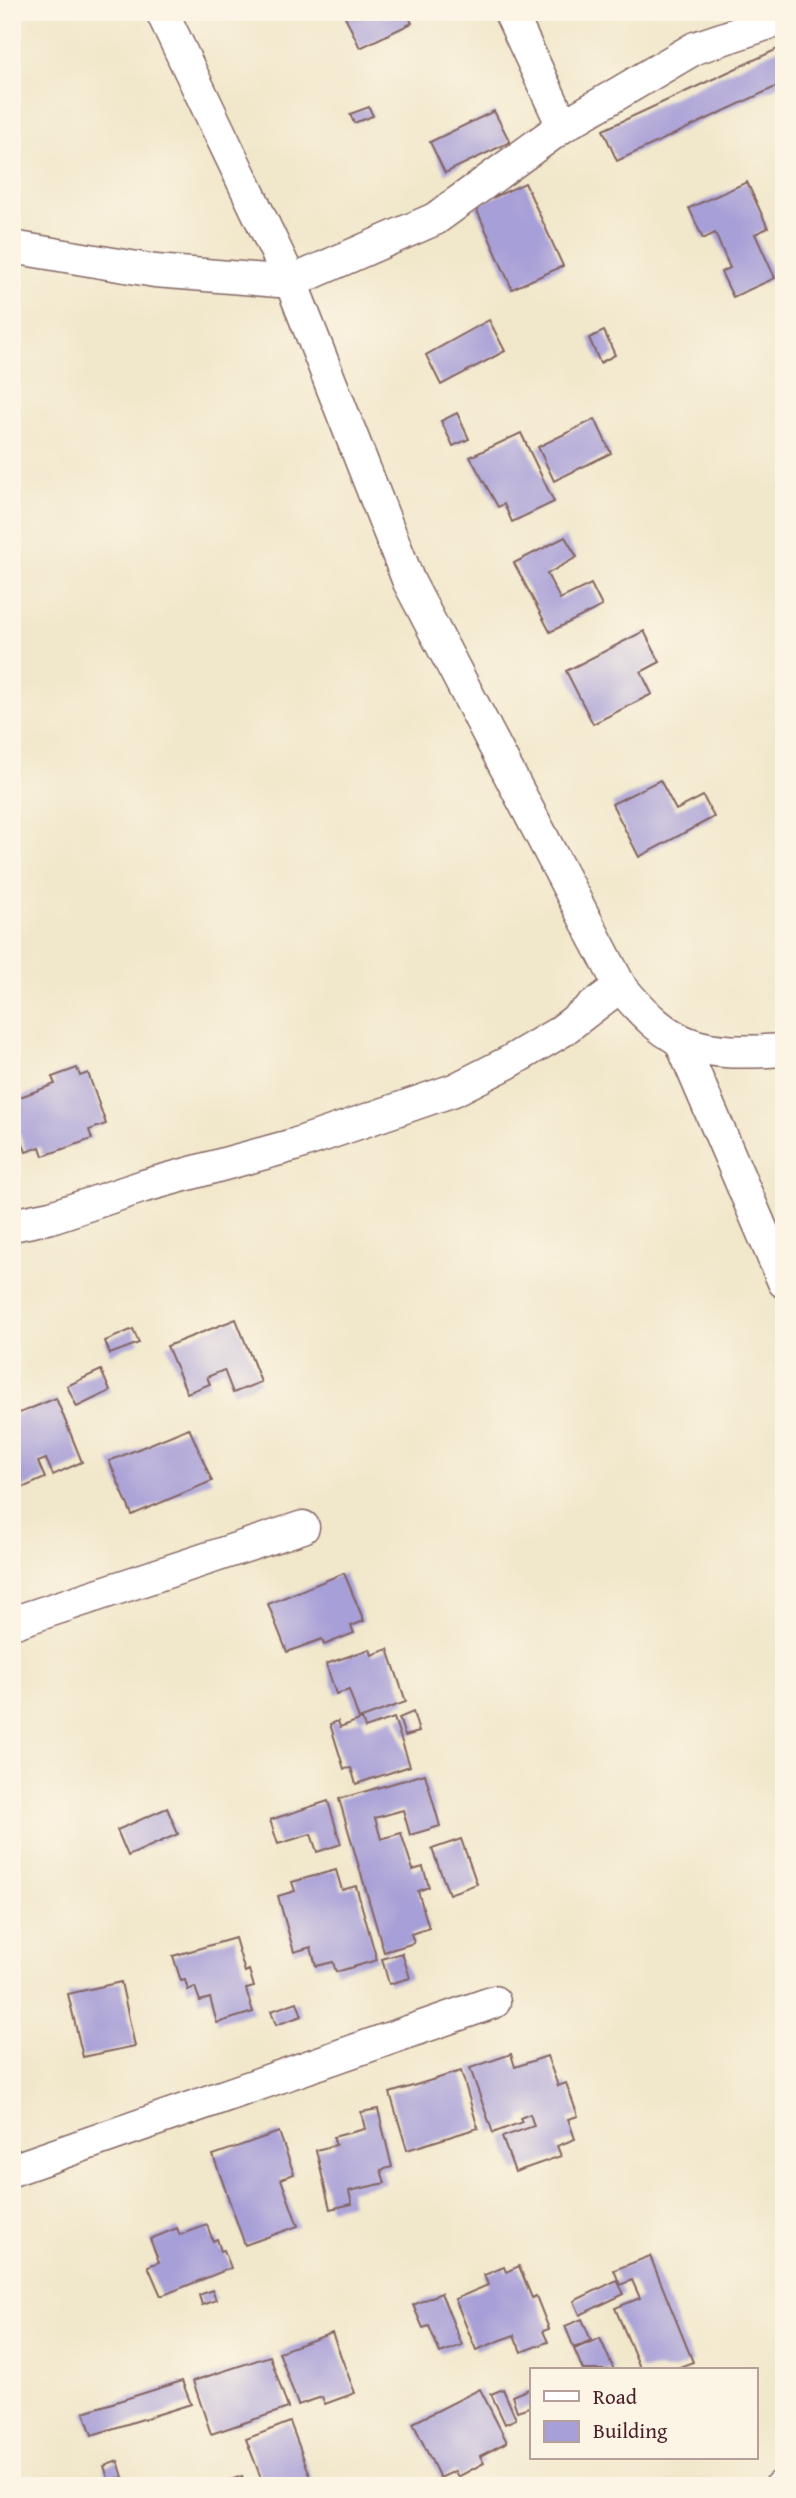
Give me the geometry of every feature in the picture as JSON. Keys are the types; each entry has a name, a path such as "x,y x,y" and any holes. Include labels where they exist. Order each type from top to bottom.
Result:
{"street":[{"path":"162,12 291,282 409,582 620,986 636,1006 681,1042 722,1053 784,1050"},
{"path":"510,12 563,126"},
{"path":"12,247 155,271 291,282 435,219 563,126 695,48 784,18"},
{"path":"12,1225 51,1217 144,1186 294,1145 454,1090 560,1032 620,986"},
{"path":"681,1042 784,1282"},
{"path":"12,1623 303,1527"},
{"path":"12,2170 494,2001"}],"building":[{"path":"343,12 406,12 412,23 360,48"},
{"path":"784,46 784,83 617,161 603,130"},
{"path":"369,107 373,116 354,123 350,114"},
{"path":"494,111 510,142 445,173 430,142"},
{"path":"747,182 768,228 755,234 775,278 733,297 721,272 730,268 715,233 703,239 689,208"},
{"path":"525,183 563,266 512,289 475,206"},
{"path":"489,320 505,351 441,385 426,355"},
{"path":"604,331 615,355 600,363 589,338"},
{"path":"457,413 469,439 453,446 441,421"},
{"path":"595,419 611,453 554,481 538,447"},
{"path":"521,433 554,502 512,522 504,504 498,507 470,457"},
{"path":"565,537 577,557 547,574 560,599 591,584 602,606 550,632 514,563"},
{"path":"644,631 660,662 641,672 652,694 593,724 566,671"},
{"path":"660,780 676,810 703,796 714,817 639,857 612,804"},
{"path":"77,1068 80,1076 88,1073 106,1124 89,1130 92,1139 43,1156 40,1147 26,1152 12,1112 12,1100 55,1084 52,1077"},
{"path":"236,1319 261,1382 233,1393 224,1370 207,1377 210,1384 187,1393 167,1346"},
{"path":"133,1329 139,1343 110,1354 105,1341"},
{"path":"101,1370 110,1391 77,1407 67,1386"},
{"path":"56,1398 82,1462 53,1475 46,1459 38,1462 45,1478 20,1489 12,1472 12,1416"},
{"path":"189,1428 212,1481 132,1515 109,1461"},
{"path":"344,1573 364,1621 351,1626 354,1633 324,1645 322,1639 287,1652 268,1604"},
{"path":"370,1649 372,1655 388,1649 406,1702 359,1719 349,1690 336,1694 326,1664"},
{"path":"413,1712 419,1732 405,1736 399,1718"},
{"path":"394,1718 410,1766 356,1784 351,1768 344,1769 330,1724 338,1721 340,1727 362,1719 365,1728"},
{"path":"425,1774 440,1826 410,1835 403,1810 375,1818 381,1839 401,1833 413,1870 423,1867 429,1887 418,1891 429,1928 411,1934 414,1943 384,1952 339,1799"},
{"path":"328,1801 341,1844 317,1852 311,1834 278,1844 270,1820"},
{"path":"167,1808 178,1834 128,1856 117,1830"},
{"path":"461,1839 477,1884 449,1894 432,1849"},
{"path":"336,1870 342,1890 356,1886 377,1960 336,1972 333,1962 316,1966 311,1947 294,1952 278,1896 295,1891 292,1882"},
{"path":"235,1938 245,1972 249,1970 254,1987 246,1989 253,2012 217,2023 210,1998 200,2001 195,1987 188,1990 185,1980 181,1981 173,1956"},
{"path":"402,1953 410,1978 389,1984 382,1959"},
{"path":"12,1958 18,1977 13,1978 19,2000 12,2002"},
{"path":"121,1982 135,2046 83,2057 68,1994"},
{"path":"297,2002 302,2016 276,2025 271,2011"},
{"path":"511,2054 515,2067 547,2056 558,2086 566,2083 578,2116 568,2119 575,2139 557,2146 561,2156 515,2172 502,2137 534,2126 530,2114 520,2118 522,2122 493,2133 470,2068"},
{"path":"461,2071 478,2128 407,2150 390,2093"},
{"path":"378,2109 392,2167 381,2170 385,2183 349,2191 352,2204 330,2209 316,2150 336,2145 333,2137 365,2129 361,2112"},
{"path":"279,2132 294,2174 281,2179 298,2226 245,2245 213,2155"},
{"path":"207,2225 213,2241 217,2239 221,2251 224,2250 231,2268 161,2296 148,2266 159,2262 150,2239 177,2228 180,2235"},
{"path":"650,2256 693,2362 677,2368 640,2368 615,2308 640,2298 632,2280 620,2285 614,2270"},
{"path":"519,2266 532,2298 536,2296 549,2329 543,2331 548,2342 521,2352 514,2335 476,2350 455,2299 488,2285 484,2275 504,2267 506,2272"},
{"path":"617,2280 624,2294 580,2315 574,2301"},
{"path":"212,2290 216,2300 202,2305 199,2295"},
{"path":"441,2293 462,2345 440,2353 429,2326 423,2328 413,2305"},
{"path":"582,2319 591,2340 574,2348 565,2326"},
{"path":"332,2333 355,2393 325,2404 322,2397 298,2405 279,2352"},
{"path":"600,2338 613,2368 582,2368 574,2349"},
{"path":"270,2356 288,2408 211,2434 193,2381"},
{"path":"182,2381 191,2404 92,2435 84,2412"},
{"path":"480,2389 507,2442 480,2456 484,2463 458,2477 455,2471 440,2478 413,2423"},
{"path":"503,2389 516,2419 505,2424 491,2394"},
{"path":"529,2389 530,2407 517,2411 512,2396"},
{"path":"290,2422 314,2486 264,2486 246,2439"},
{"path":"118,2461 123,2477 109,2481 104,2466"},
{"path":"242,2476 245,2486 215,2486 215,2485"}]}
